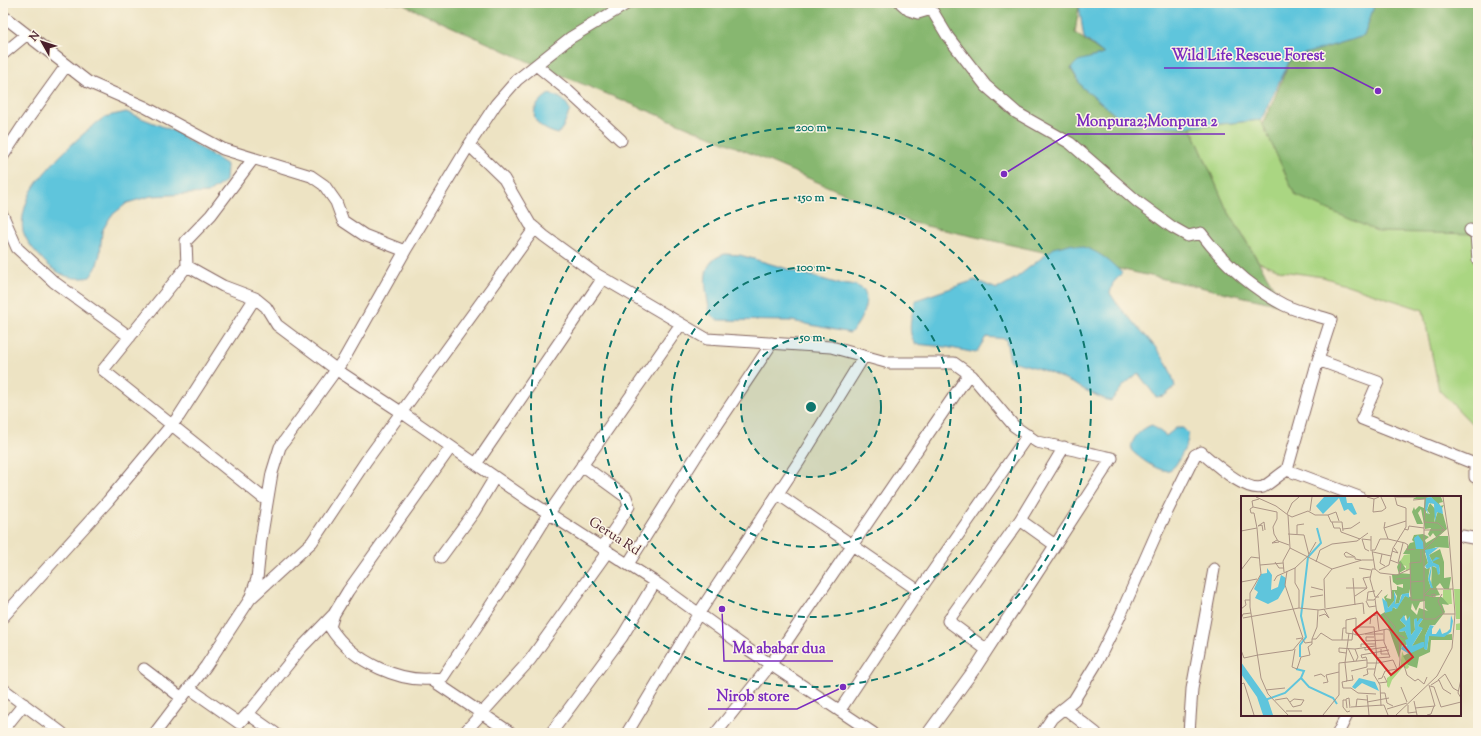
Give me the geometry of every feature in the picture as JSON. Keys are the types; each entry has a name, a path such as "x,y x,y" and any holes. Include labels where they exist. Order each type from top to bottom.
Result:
{"street":[{"path":"155,733 206,666 250,599 258,579 267,501 272,473 280,447 337,370 362,330 405,251 469,145 496,104 517,80 570,38 618,7 628,3"},
{"path":"901,3 909,10 918,13 928,10 933,12 948,37 986,86 1017,112 1070,143 1138,202 1172,227 1188,236 1201,233 1239,275 1285,306 1331,320 1318,360 1287,470 1264,487 1254,488 1242,484 1201,452 1195,455 1096,664 1074,700 1052,718 1042,733"},
{"path":"3,16 88,82 144,107 223,149 311,176 324,185 336,202 343,221 364,235 405,251"},
{"path":"3,54 26,35"},
{"path":"536,65 568,91 621,140"},
{"path":"3,156 22,126 66,66"},
{"path":"469,145 504,179 530,224 603,278 707,339 831,347 889,363 954,363 968,374 1014,426 1037,442 1112,458 987,650 928,733"},
{"path":"253,159 211,215 186,241 187,266 103,370 267,501"},
{"path":"3,216 17,248 54,282 130,337"},
{"path":"250,599 312,542 366,460 535,228"},
{"path":"1470,230 1476,234 1478,260"},
{"path":"3,616 108,501 172,425 255,298 223,286 187,266"},
{"path":"476,464 603,278"},
{"name":"Gerua Rd","path":"255,298 266,307 277,324 337,370 495,477 655,582 771,664 873,733"},
{"path":"334,614 330,627 337,638 370,664 416,680 432,680 443,677 505,584 549,513 681,324"},
{"path":"628,564 695,458 772,343"},
{"path":"627,733 699,614 778,494 864,356"},
{"path":"1318,360 1378,382 1362,419 1475,464 1475,477 1478,478"},
{"path":"716,733 771,664 968,374"},
{"path":"840,710 918,591 1028,435"},
{"path":"189,688 239,723 302,647 334,614 389,533 452,447"},
{"path":"987,650 948,620 1020,520 1064,447"},
{"path":"464,733 530,660 605,549 628,506 626,497 582,465"},
{"path":"1287,470 1356,496"},
{"path":"441,557 474,512 495,477"},
{"path":"778,494 918,591"},
{"path":"1020,520 1055,545"},
{"path":"1461,537 1478,539"},
{"path":"1189,733 1192,689 1214,569"},
{"path":"550,733 622,637 655,582"},
{"path":"144,669 182,698"},
{"path":"432,680 511,733"},
{"path":"3,689 62,733"},
{"path":"3,730 24,704"},
{"path":"1064,708 1096,733"},
{"path":"248,714 275,733"},
{"path":"1338,733 1346,716"}],"green space":[{"path":"387,3 1118,3 1079,6 1075,33 1104,54 1071,69 1082,87 1127,125 1191,127 1226,208 1285,306 913,223 717,139 536,65 402,4"},
{"path":"1375,3 1478,3 1478,234 1379,232 1295,195 1263,125 1291,58 1364,36"},
{"path":"1261,120 1295,195 1478,231 1478,430 1439,390 1423,310 1323,277 1282,271 1259,262 1226,208 1191,127"}],"water":[{"path":"1118,3 1375,3 1364,36 1291,58 1261,120 1191,127 1127,125 1082,87 1071,68 1078,61 1104,54 1084,38 1079,6"},
{"path":"549,94 562,99 570,110 563,127 558,134 542,127 537,122 535,117 534,112 537,106 541,100"},
{"path":"126,112 174,131 227,165 226,181 208,193 151,196 127,203 111,216 102,231 100,254 96,268 90,277 77,278 66,276 56,271 46,263 27,240 23,231 23,214 31,191 39,179 75,141 94,125 104,118"},
{"path":"1069,244 1092,250 1110,262 1122,273 1113,283 1110,293 1118,305 1165,360 1175,387 1164,396 1156,397 1138,373 1124,385 1111,401 1105,399 1050,373 1010,361 1006,339 986,337 976,353 946,347 915,344 912,339 910,328 916,300 975,280 997,289 1016,278 1054,248"},
{"path":"725,254 740,255 839,284 858,286 864,290 866,295 863,313 857,325 850,333 792,321 717,320 710,314 706,279 710,264 716,258"},
{"path":"1152,425 1166,436 1176,428 1183,428 1188,433 1187,442 1181,456 1175,466 1169,470 1154,467 1131,450 1133,441 1138,434 1144,428"}],"place":[{"name":"Wild Life Rescue Forest","path":"1378,91"},
{"name":"Monpura2;Monpura 2","path":"1004,174"},
{"name":"Ma ababar dua","path":"722,609"},
{"name":"Nirob store","path":"843,687"}]}
